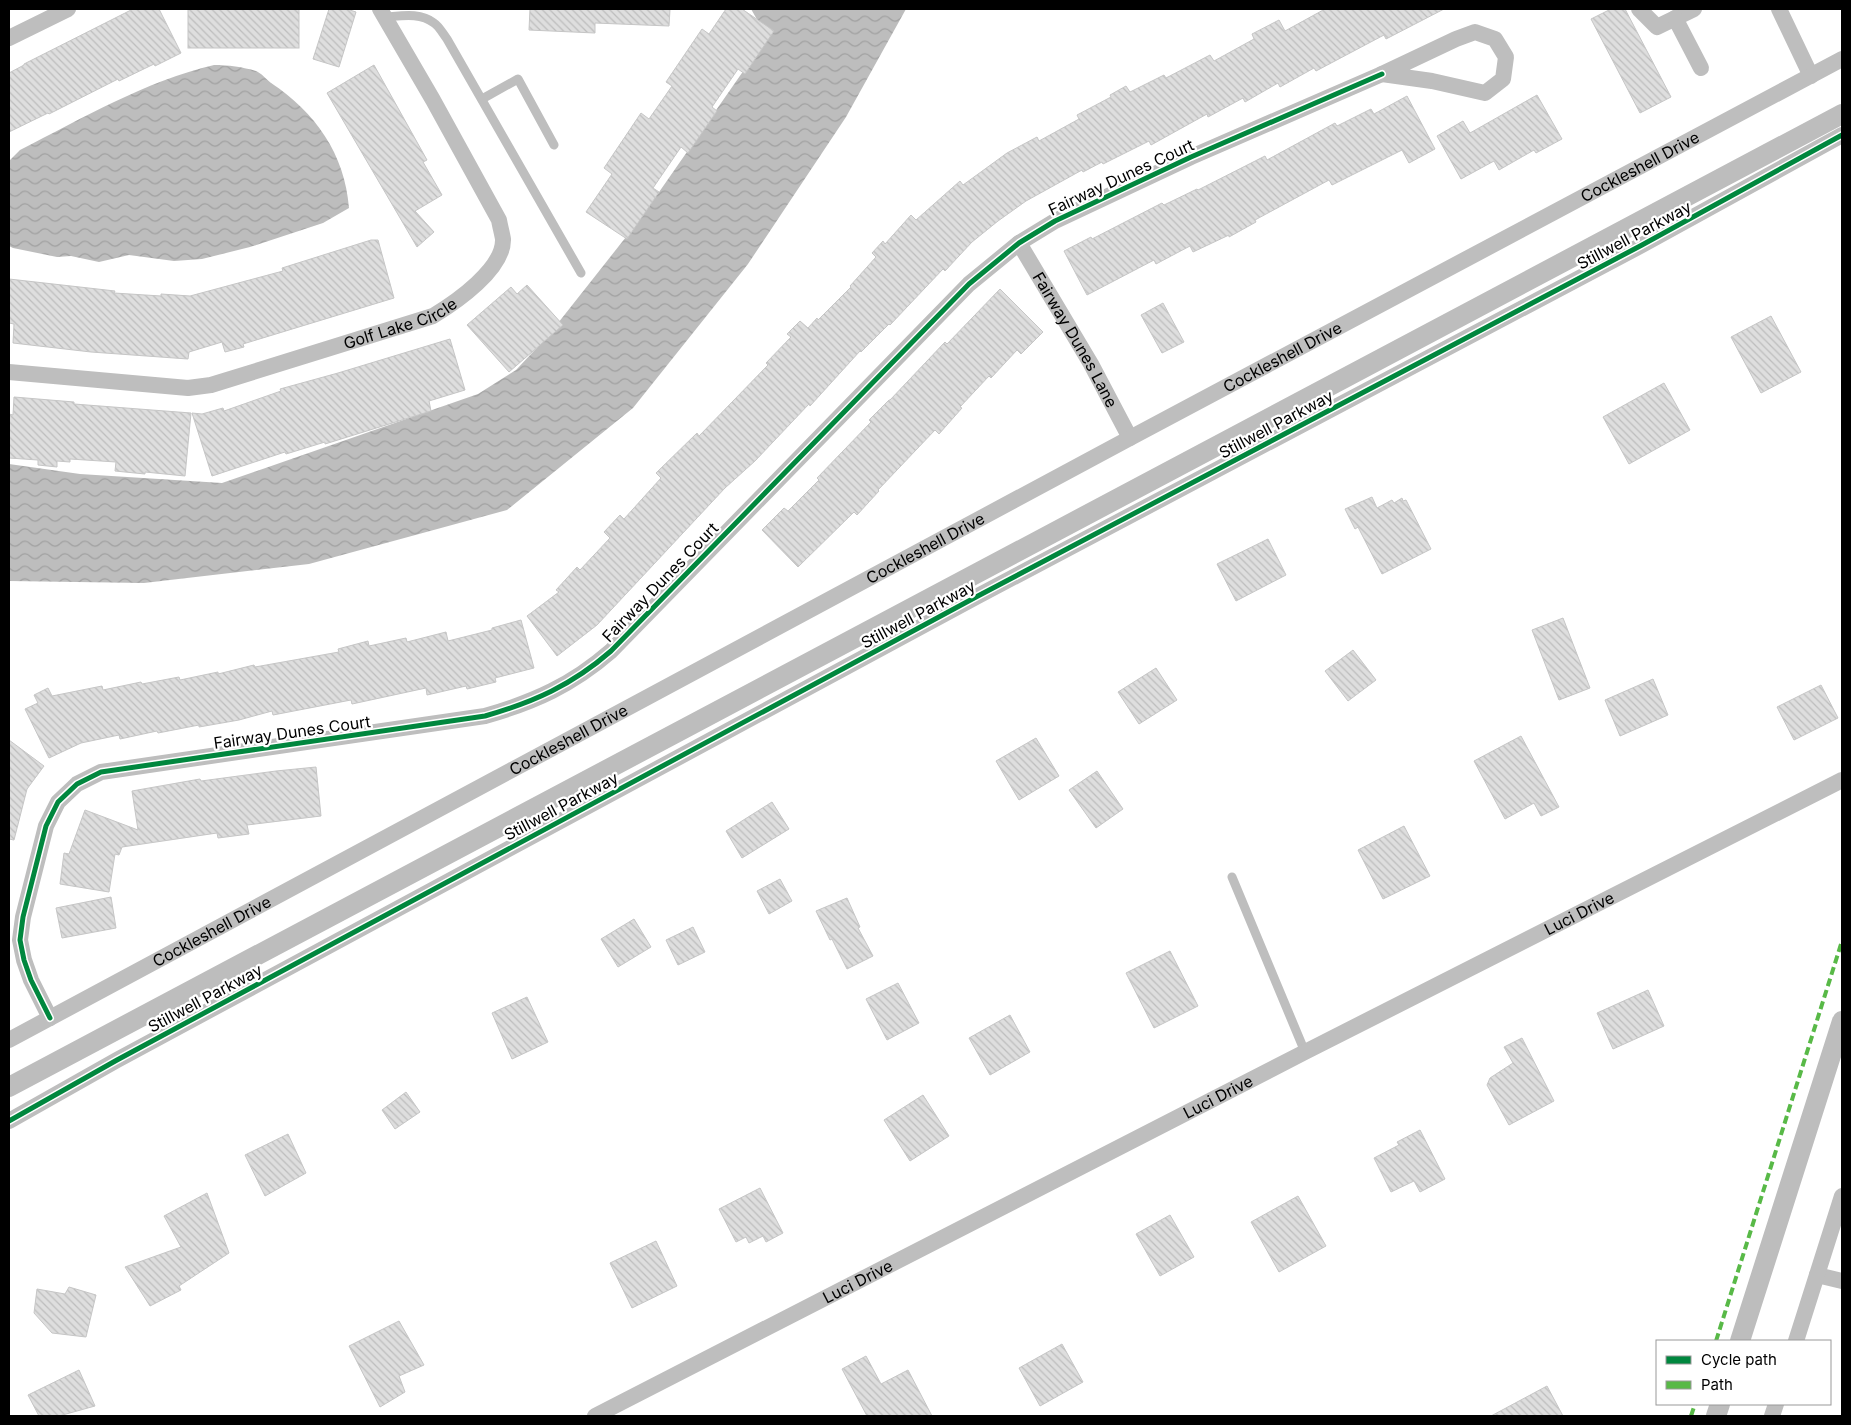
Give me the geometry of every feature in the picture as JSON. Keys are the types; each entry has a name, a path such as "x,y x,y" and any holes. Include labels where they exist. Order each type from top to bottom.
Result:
{"street":[{"path":"9,38 68,9"},
{"path":"1639,9 1657,27 1694,9"},
{"path":"1779,9 1811,76"},
{"name":"Golf Lake Circle","path":"9,372 188,388 211,385 434,316 453,304 484,275 498,260 503,240 498,220 383,13"},
{"path":"1676,18 1700,68"},
{"name":"Fairway Dunes Court","path":"50,1018 31,980 20,940 23,917 46,826 58,802 77,784 101,772 485,716 537,699 562,686 596,664 611,651 969,284 1019,243 1055,221 1106,197 1456,39 1475,32 1495,39 1506,57 1503,79 1485,92 1432,81 1382,74"},
{"name":"Cockleshell Drive","path":"9,1040 1130,438 1842,59"},
{"name":"Stillwell Parkway","path":"9,1121 116,1060 976,597 1642,245 1842,135"},
{"name":"Fairway Dunes Lane","path":"1019,243 1077,340 1130,438"},
{"name":"Luci Drive","path":"595,1416 1305,1052 1842,780"},
{"path":"1796,1340 1842,1196"},
{"path":"1817,1274 1842,1281"}],"lane":[{"path":"383,13 422,17 435,23 447,39 581,273"},
{"path":"482,99 518,79 554,145"},
{"path":"1232,877 1305,1052"}],"water":[{"path":"751,9 906,9 846,117 748,264 633,408 507,510 309,564 144,583 9,581 9,464 80,474 222,483 478,394 516,370 547,337 641,218 767,37"},
{"path":"214,65 235,66 256,71 301,107 325,136 334,152 346,188 349,208 323,223 250,247 202,259 174,261 129,255 99,262 71,256 57,257 9,246 9,161 20,150 139,90"}],"building":[{"path":"133,9 159,9 181,53 119,81 118,79 9,132 9,73"},
{"path":"188,9 299,9 299,48 188,48"},
{"path":"329,9 347,9 356,12 339,67 313,59"},
{"path":"530,9 670,9 669,26 595,23 595,33 529,30"},
{"path":"726,9 742,9 774,31 745,74 738,69 712,107 717,111 688,153 681,147 653,188 659,192 627,239 586,212 612,174 604,168 641,113 649,119 672,86 666,82 702,29 709,34"},
{"path":"1325,9 1444,9 1386,39 1384,35 1316,71 1314,68 1280,87 1278,83 1245,102 1243,98 1208,117 1207,114 1151,145 1149,141 1103,164 1102,162 1083,172 1082,170 1026,201 998,221 972,242 945,271 943,269 890,325 860,351 810,406 809,404 755,461 725,488 597,625 557,656 527,616 559,592 556,590 577,567 580,570 610,538 604,532 620,515 624,519 661,478 656,473 697,433 699,436 768,365 766,363 791,337 787,334 800,321 808,328 817,318 818,320 851,287 876,257 872,253 883,241 885,244 911,215 916,220 960,181 963,185 1007,153 1037,137 1039,141 1079,119 1077,115 1111,97 1110,95 1126,86 1130,92 1164,75 1166,78 1210,55 1214,61 1254,39 1252,34 1279,20 1285,31"},
{"path":"1611,9 1625,9 1671,97 1640,113 1591,19"},
{"path":"374,65 427,160 423,162 442,195 415,211 434,232 417,247 327,93"},
{"path":"1537,95 1562,139 1536,153 1534,150 1499,170 1494,161 1461,179 1437,136 1463,121 1470,133"},
{"path":"1407,96 1435,149 1409,163 1402,150 1332,185 1329,180 1255,220 1256,222 1229,237 1229,235 1193,252 1190,246 1156,264 1154,260 1087,295 1064,251 1091,237 1092,239 1162,203 1164,205 1198,190 1265,156 1267,160 1335,123 1337,126 1371,109 1374,114"},
{"path":"371,240 378,240 394,298 243,344 244,347 225,352 222,342 189,352 188,359 91,352 13,343 14,324 9,323 9,279 115,291 114,293 190,296 283,271 282,268"},
{"path":"527,285 563,325 509,372 467,325 511,287 517,294"},
{"path":"1000,289 1043,332 1021,354 1017,350 991,378 989,376 960,407 962,408 939,434 935,430 857,515 854,512 798,567 762,530 784,508 788,511 819,480 817,478 871,422 869,420"},
{"path":"1163,303 1184,342 1162,353 1141,315"},
{"path":"1771,316 1801,372 1761,393 1731,337"},
{"path":"450,339 465,390 429,401 431,411 325,444 325,442 286,454 285,452 212,476 192,413 202,414 223,408 224,411 281,391 280,389"},
{"path":"1664,383 1690,430 1629,464 1603,417"},
{"path":"14,397 74,402 74,404 191,413 185,476 115,471 116,462 70,459 70,462 57,461 57,467 38,465 38,460 9,458 9,414 13,415"},
{"path":"1372,497 1377,508 1392,500 1394,503 1402,498 1403,501 1406,500 1431,549 1382,574 1358,527 1355,529 1345,509"},
{"path":"1268,539 1286,575 1236,601 1217,564"},
{"path":"1563,618 1590,688 1559,700 1532,630"},
{"path":"521,620 534,668 495,678 496,682 467,689 466,686 427,695 426,688 352,704 351,700 273,715 272,711 239,720 158,733 157,731 120,739 119,735 81,743 49,758 25,709 38,703 34,695 48,688 52,696 102,686 103,690 179,677 180,680 218,672 218,674 254,665 255,667 339,652 338,649 368,641 369,646 406,638 407,642 446,632 448,641 492,630 492,628"},
{"path":"1353,650 1376,680 1348,701 1325,671"},
{"path":"1156,668 1177,700 1139,724 1118,692"},
{"path":"1653,679 1668,715 1620,736 1605,700"},
{"path":"1821,685 1838,718 1794,740 1777,707"},
{"path":"1521,736 1559,807 1541,816 1534,803 1505,819 1474,761"},
{"path":"1036,738 1059,776 1019,800 996,761"},
{"path":"9,740 44,766 27,789 14,840 9,839"},
{"path":"316,767 321,816 247,825 249,834 218,838 217,833 122,847 119,855 115,854 109,892 60,884 64,853 69,854 85,810 138,830 132,791 200,779 201,781"},
{"path":"1097,771 1123,809 1096,828 1069,790"},
{"path":"772,802 789,829 742,858 726,831"},
{"path":"1404,826 1430,876 1383,899 1358,850"},
{"path":"780,879 792,901 769,914 757,891"},
{"path":"111,897 116,928 62,938 56,908"},
{"path":"847,898 860,927 858,928 873,956 847,969 816,911"},
{"path":"634,919 651,947 618,967 601,939"},
{"path":"693,927 705,952 678,965 666,940"},
{"path":"1170,951 1198,1006 1154,1028 1126,973"},
{"path":"898,983 919,1023 887,1040 866,999"},
{"path":"1648,990 1664,1026 1613,1049 1597,1013"},
{"path":"527,997 548,1042 512,1059 492,1013"},
{"path":"1010,1015 1030,1052 990,1075 969,1038"},
{"path":"1522,1038 1554,1101 1509,1125 1487,1085 1490,1078 1513,1063 1504,1047"},
{"path":"406,1092 420,1112 395,1129 382,1110"},
{"path":"923,1095 949,1136 910,1161 884,1120"},
{"path":"1420,1130 1445,1179 1420,1192 1414,1181 1391,1192 1374,1158 1399,1145 1397,1142"},
{"path":"288,1134 306,1173 265,1196 245,1155"},
{"path":"760,1188 783,1233 766,1242 763,1236 749,1243 746,1237 736,1242 719,1209"},
{"path":"207,1193 229,1253 179,1286 181,1290 150,1306 125,1267 181,1247 164,1216"},
{"path":"1298,1196 1326,1246 1279,1272 1251,1222"},
{"path":"1170,1215 1194,1257 1160,1276 1136,1234"},
{"path":"656,1241 677,1286 632,1308 610,1263"},
{"path":"69,1287 96,1295 86,1337 52,1333 34,1313 37,1289 65,1294"},
{"path":"399,1321 424,1365 399,1376 405,1392 380,1407 349,1346"},
{"path":"1062,1344 1083,1382 1040,1406 1019,1368"},
{"path":"866,1356 881,1384 908,1370 932,1416 867,1416 842,1369"},
{"path":"79,1370 95,1406 59,1416 39,1416 28,1395"},
{"path":"1547,1386 1563,1416 1491,1416"}],"waterway":[{"path":"9,1087 1842,114"},
{"path":"1740,1340 1842,1021"},
{"path":"1716,1416 1720,1405"}],"marked path":[{"path":"1716,1340 1842,941"},
{"path":"1691,1416 1695,1405"}],"cycle path":[{"path":"50,1018 31,980 20,940 23,917 46,826 58,802 77,784 101,772 485,716 520,705 567,683 582,674 611,651 969,284 1019,243 1055,221 1191,157 1382,74"},
{"path":"9,1121 117,1060 976,597 1642,245 1842,135"}]}
